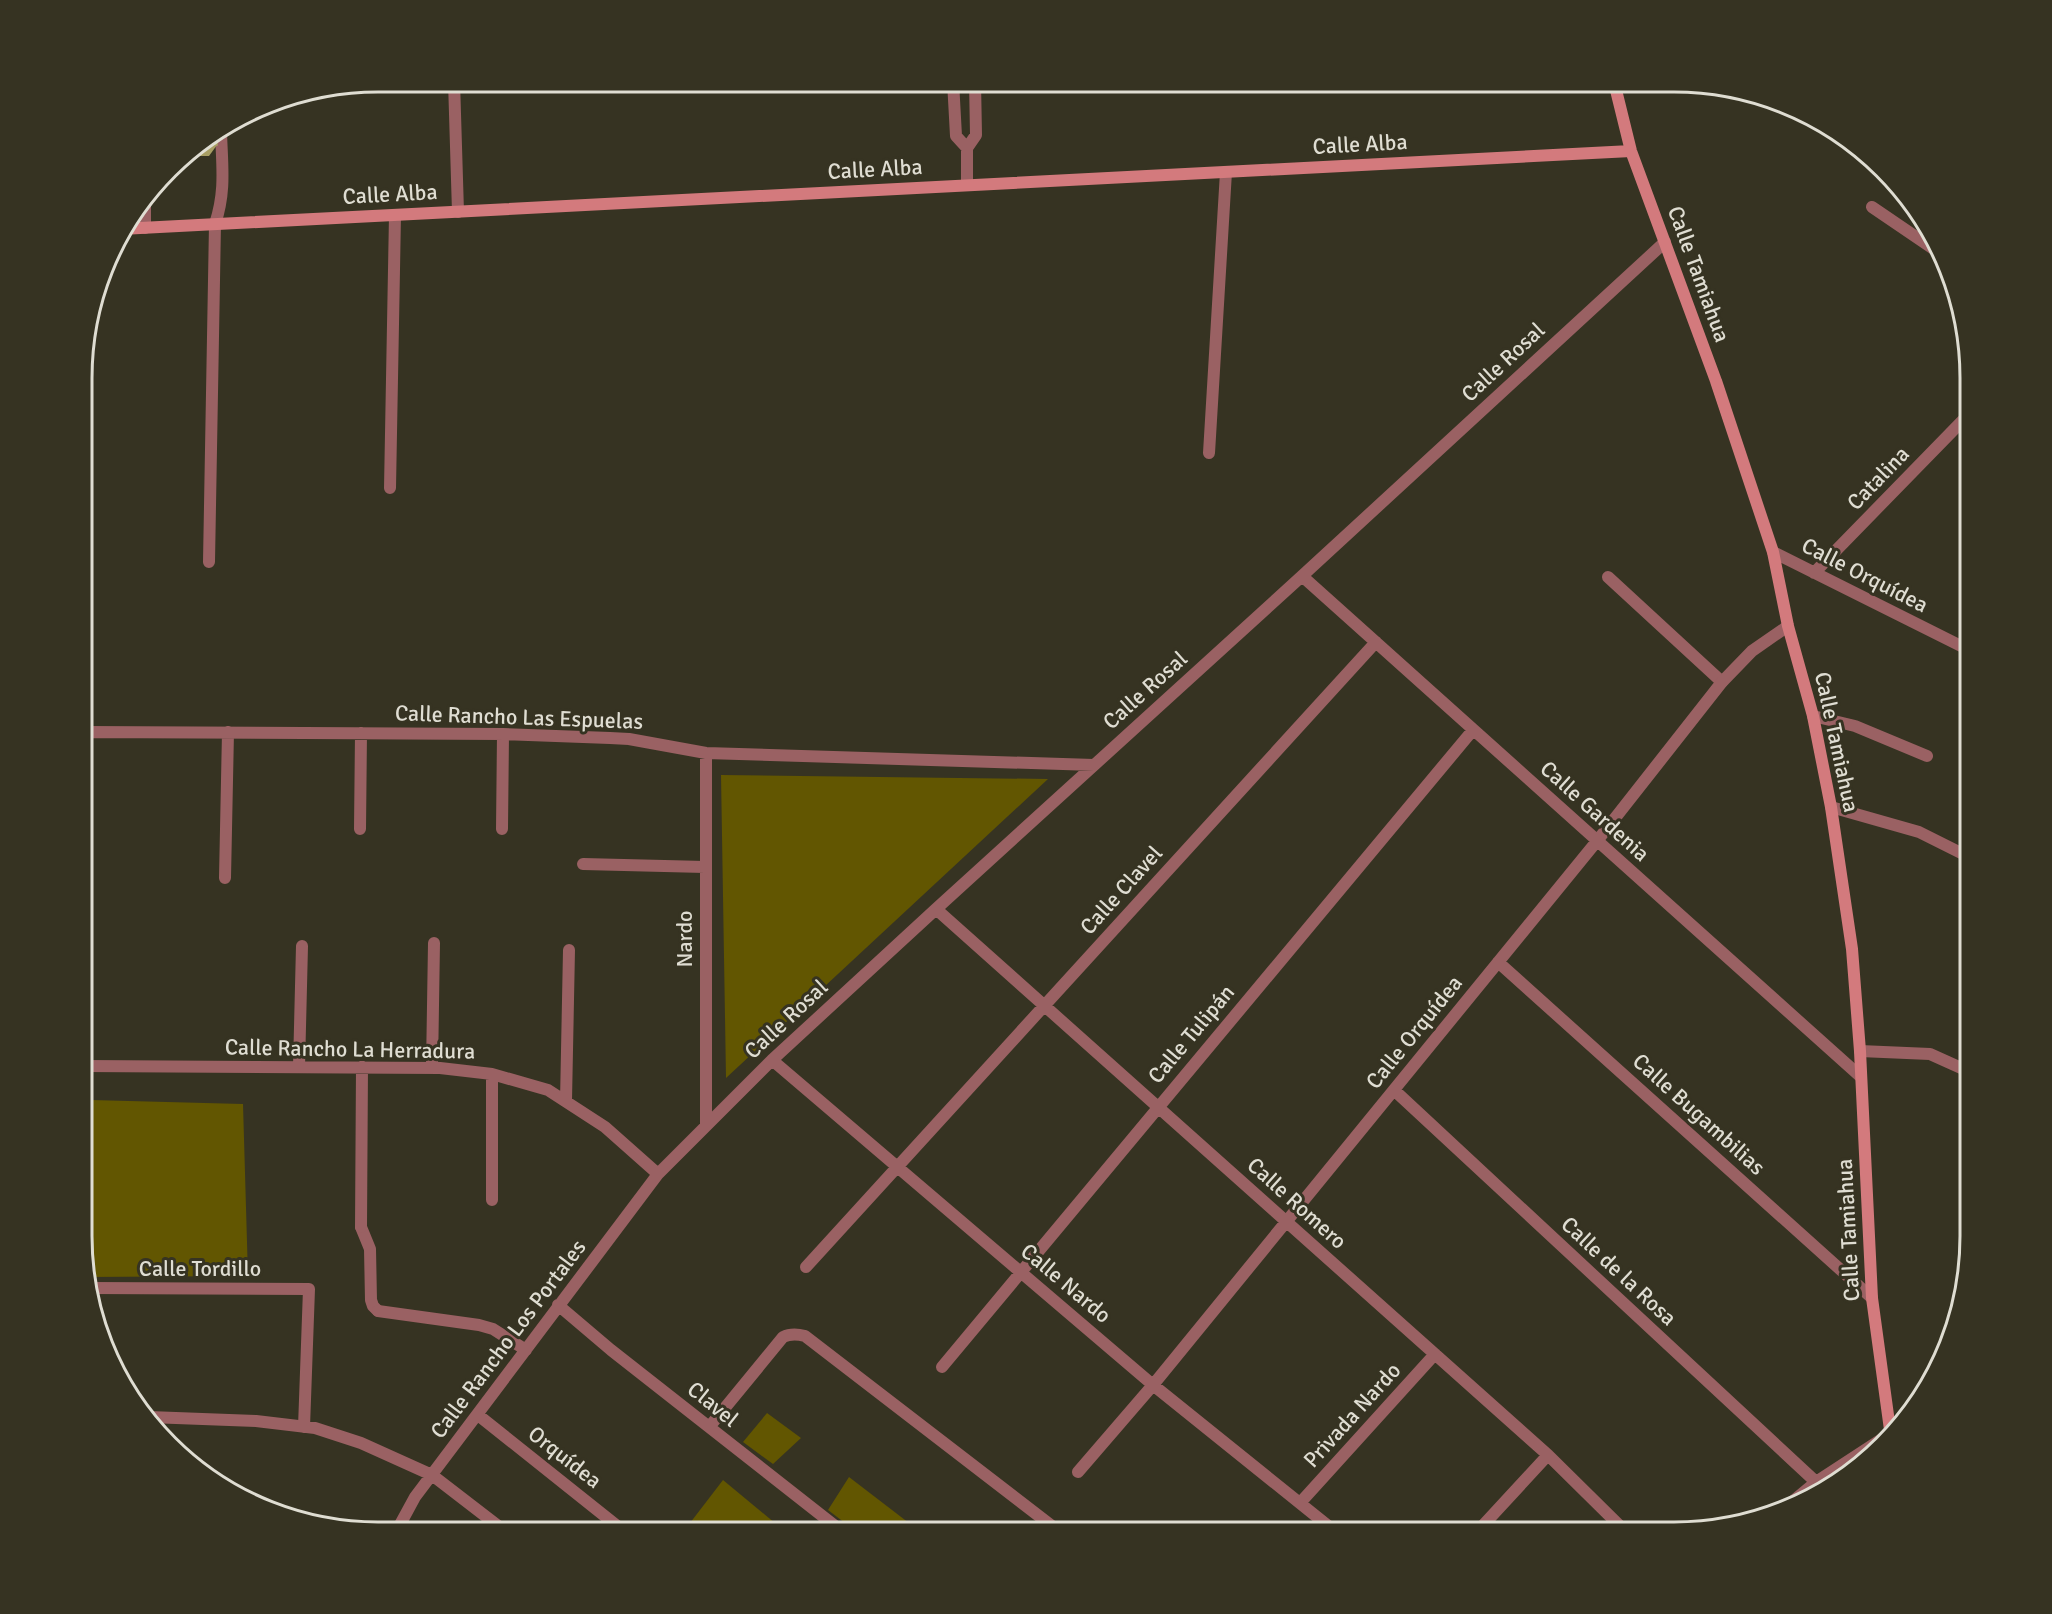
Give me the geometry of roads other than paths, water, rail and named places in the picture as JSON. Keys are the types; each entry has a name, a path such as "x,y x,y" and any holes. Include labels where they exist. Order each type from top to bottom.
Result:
{"street":[{"path":"454,92 458,212"},
{"path":"954,92 956,136 967,148"},
{"path":"967,185 967,148 976,135 975,92"},
{"name":"Calle Tamiahua","path":"1616,92 1631,151 1716,381 1773,552 1788,626 1813,716 1831,807 1852,949 1860,1051 1872,1298 1890,1424"},
{"path":"209,562 215,224 222,203 223,191 221,139"},
{"name":"Calle Alba","path":"134,228 1631,151"},
{"path":"1209,453 1226,172"},
{"path":"1872,207 1927,245"},
{"path":"145,212 145,228"},
{"path":"390,488 395,215"},
{"name":"Calle Rosal","path":"658,1174 772,1060 1665,242"},
{"name":"Catalina","path":"1814,573 1960,423"},
{"name":"Calle Orquídea","path":"1773,552 1960,646"},
{"name":"Calle Gardenia","path":"1302,576 1861,1077"},
{"path":"1608,578 1722,682"},
{"name":"Calle Orquídea","path":"1078,1472 1153,1385 1597,841 1722,682 1752,651 1788,626"},
{"name":"Calle Clavel","path":"806,1267 1376,642"},
{"path":"1813,716 1855,726 1927,756"},
{"name":"Calle Tulipán","path":"942,1367 1473,729"},
{"name":"Calle Rancho Las Espuelas","path":"92,732 503,734 629,739 706,753 1094,765"},
{"path":"225,878 228,732"},
{"path":"360,829 361,733"},
{"path":"502,829 503,734"},
{"name":"Nardo","path":"706,753 706,1126"},
{"path":"1831,807 1919,832 1960,852"},
{"path":"582,864 705,867"},
{"name":"Calle Romero","path":"936,909 1548,1455 1616,1522"},
{"path":"432,1068 434,943"},
{"path":"298,1067 302,946"},
{"path":"566,1101 569,950"},
{"name":"Calle Bugambilias","path":"1498,962 1872,1298"},
{"path":"1860,1051 1911,1051 1930,1054 1960,1068"},
{"name":"Calle Nardo","path":"772,1060 1153,1385 1323,1522"},
{"name":"Calle Rancho La Herradura","path":"92,1066 432,1068 492,1074 548,1090 605,1127 658,1174"},
{"path":"362,1067 361,1227 370,1249 373,1306 378,1311 493,1329 526,1350"},
{"path":"492,1074 492,1200"},
{"name":"Calle de la Rosa","path":"1394,1090 1816,1482"},
{"name":"Calle Rancho Los Portales","path":"401,1522 415,1497 658,1174"},
{"name":"Calle Tordillo","path":"96,1288 309,1289 304,1427"},
{"name":"Clavel","path":"558,1305 611,1350 830,1522"},
{"path":"710,1426 783,1337 800,1334 1047,1522"},
{"name":"Privada Nardo","path":"1300,1503 1435,1354"},
{"name":"Orquídea","path":"478,1415 612,1522"},
{"path":"156,1417 256,1421 315,1428 361,1443 432,1474 493,1522"},
{"path":"1486,1522 1548,1455"},
{"path":"1807,1490 1856,1457"}]}
